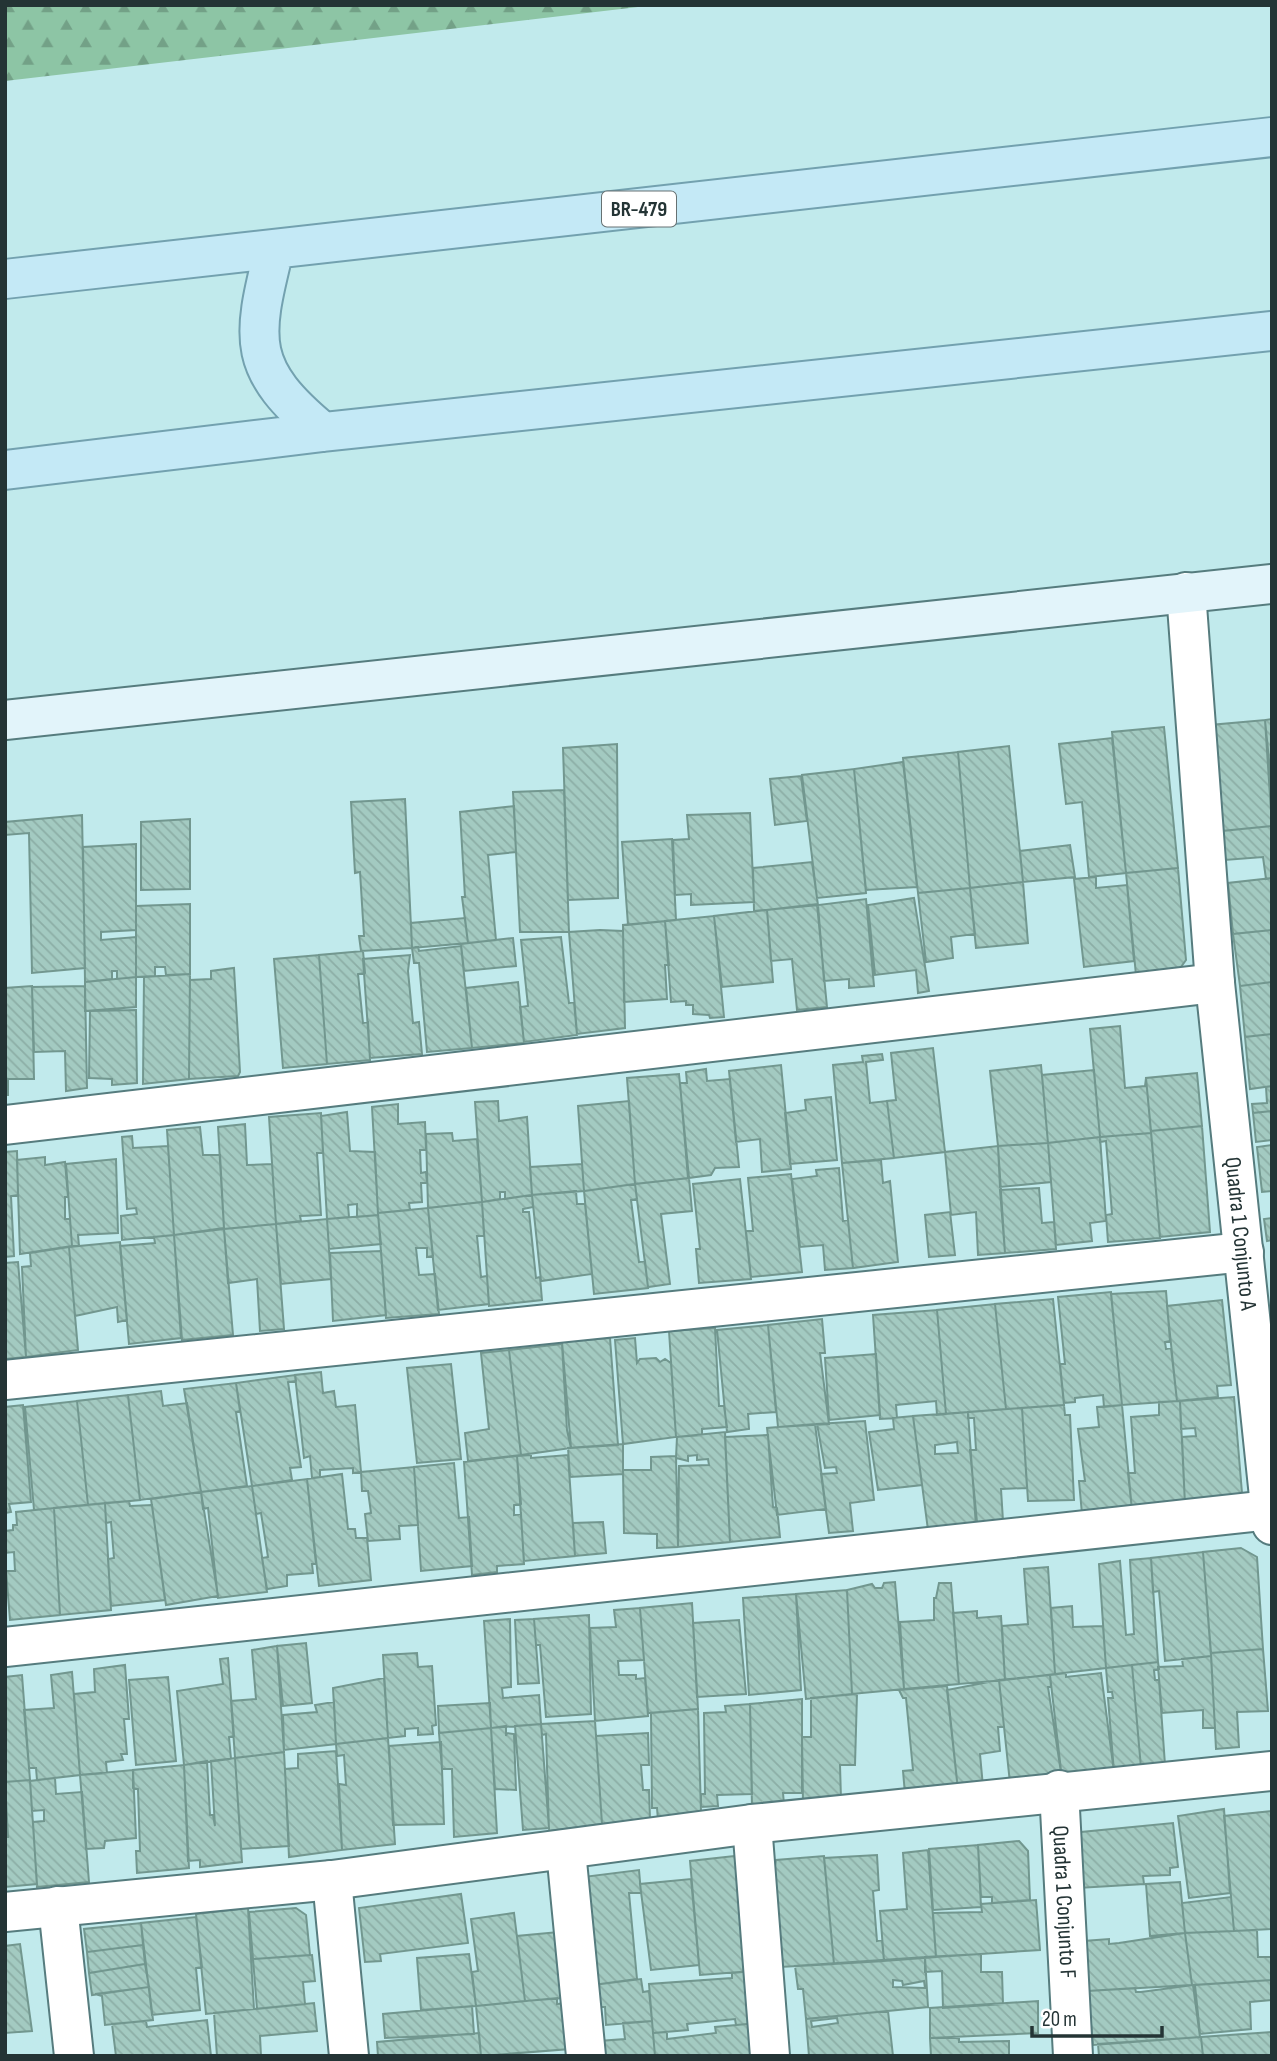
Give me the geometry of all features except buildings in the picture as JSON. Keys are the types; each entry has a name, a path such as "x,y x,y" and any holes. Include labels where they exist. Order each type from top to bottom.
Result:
{"main road":[{"name":"BR-479","path":"5,279 1272,137"},
{"path":"274,250 259,310 261,356 289,403 323,432"},
{"path":"5,470 323,432 1272,331"}],"street":[{"path":"5,720 1272,584"},
{"name":"Quadra 1 Conjunto A","path":"1186,592 1215,983 1271,1517"},
{"path":"5,1125 1215,983"},
{"path":"5,1380 1244,1252"},
{"path":"5,1647 1271,1517"},
{"path":"5,1912 332,1880 752,1824 1059,1790 1272,1771"},
{"name":"Quadra 1 Conjunto F","path":"1059,1790 1073,2056"},
{"path":"752,1824 770,2056"},
{"path":"565,1851 586,2056"},
{"path":"332,1880 349,2056"},
{"path":"58,1906 74,2056"}],"green space":[{"path":"5,5 655,5 5,81"}]}
